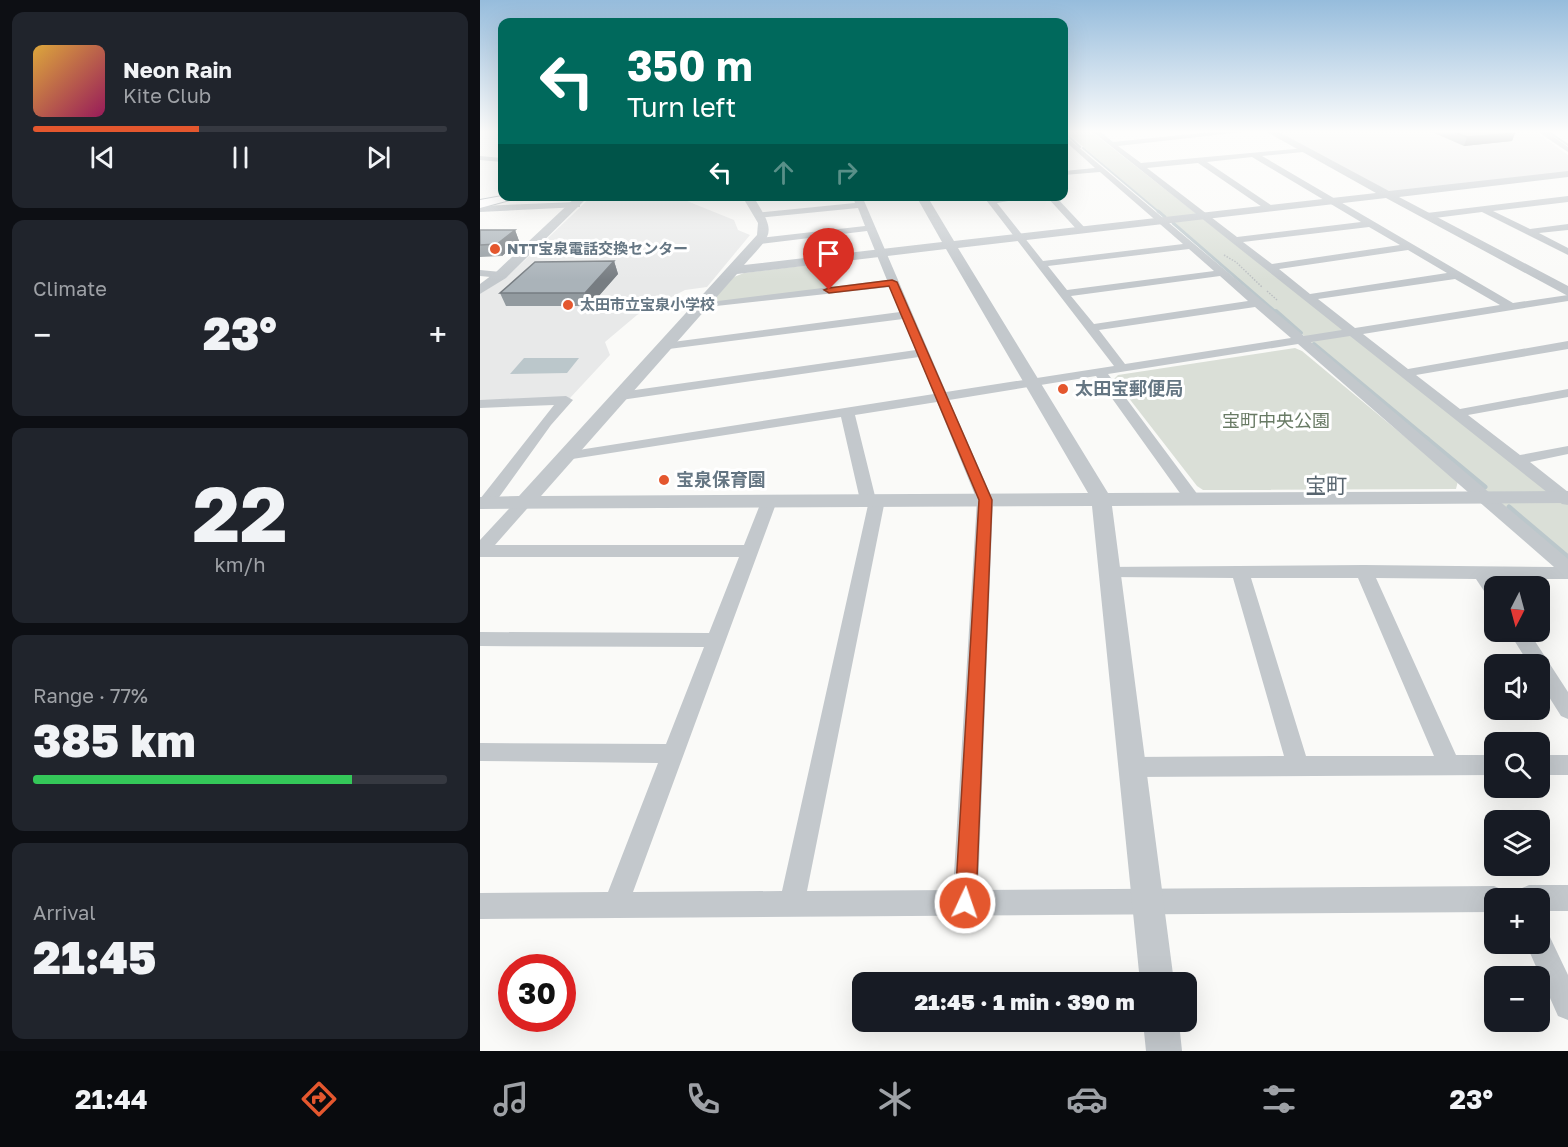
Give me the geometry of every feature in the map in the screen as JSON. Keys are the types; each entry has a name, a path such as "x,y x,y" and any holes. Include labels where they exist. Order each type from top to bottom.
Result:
{"main road":[{"path":"482,209 505,201"}],"street":[{"path":"1114,181 1485,497 1568,571"},
{"path":"1160,181 1567,498"},
{"path":"1231,181 1271,208"},
{"path":"1299,181 1511,307"},
{"path":"1361,181 1568,292"},
{"path":"734,270 1507,181"},
{"path":"1427,216 1568,199"},
{"path":"482,209 580,201"},
{"path":"480,290 501,275 580,201"},
{"path":"480,551 759,241 764,230 755,205 858,201 985,500 965,903"},
{"path":"924,201 1034,382 1101,499 1156,972"},
{"path":"990,201 1122,368"},
{"path":"1055,201 1083,231"},
{"path":"1483,209 1568,252"},
{"path":"1236,240 1370,224"},
{"path":"1528,232 1568,226"},
{"path":"759,241 870,228"},
{"path":"1040,264 1190,246"},
{"path":"1272,267 1410,247"},
{"path":"480,273 501,275"},
{"path":"1063,294 1220,273"},
{"path":"1310,297 1458,275"},
{"path":"702,306 892,282"},
{"path":"566,456 1568,298"},
{"path":"1090,328 1256,303"},
{"path":"665,347 906,315"},
{"path":"1407,373 1568,345"},
{"path":"621,396 922,353"},
{"path":"1099,371 1193,499"},
{"path":"1459,413 1568,393"},
{"path":"480,405 566,400 483,503"},
{"path":"792,904 873,500 847,412"},
{"path":"1520,460 1568,450"},
{"path":"483,503 1567,498"},
{"path":"615,906 769,501"},
{"path":"480,551 750,551"},
{"path":"1109,571 1568,571"},
{"path":"1240,571 1298,766"},
{"path":"1364,571 1450,766"},
{"path":"1481,572 1484,577"},
{"path":"480,639 716,640"},
{"path":"1525,642 1568,710"},
{"path":"480,752 673,754"},
{"path":"1132,767 1484,765"},
{"path":"1550,765 1568,765"},
{"path":"1550,898 1568,898"},
{"path":"480,906 1484,899"},
{"path":"1544,954 1568,1006"},
{"path":"1162,1032 1164,1051"}],"shaded area":[{"path":"1369,181 1489,181 1393,192"},
{"name":"太田市立宝泉小学校","path":"587,201 687,201 734,220 738,230 750,235 707,287 685,290 637,315 605,342 610,355 570,398 480,402 480,294 509,275"},
{"path":"524,358 579,358 567,373 510,374"}],"green space":[{"path":"1123,181 1155,181 1568,505 1568,562"},
{"path":"826,263 833,288 719,302 713,300 734,277 744,273"},
{"name":"宝町中央公園","path":"1295,348 1302,351 1458,481 1456,489 1203,490 1197,486 1114,379 1118,375"}],"building":[{"path":"480,230 515,230 497,244 480,245"},
{"path":"614,261 585,293 500,293 535,262"}],"waterway":[{"path":"1122,181 1160,213"},
{"path":"1158,211 1165,217"},
{"path":"1173,223 1277,313"},
{"path":"1276,311 1301,333"},
{"path":"1314,344 1428,439"},
{"path":"1426,438 1485,487"},
{"path":"1509,507 1568,557"}],"place":[{"name":"NTT宝泉電話交換センター","path":"495,249"},
{"name":"太田市立宝泉小学校","path":"568,305"},
{"name":"太田宝郵便局","path":"1063,389"},
{"name":"宝泉保育園","path":"664,480"}],"district":[{"name":"宝町","path":"1326,486"}],"route":[{"path":"829,290 892,282 985,500 965,903"}]}
